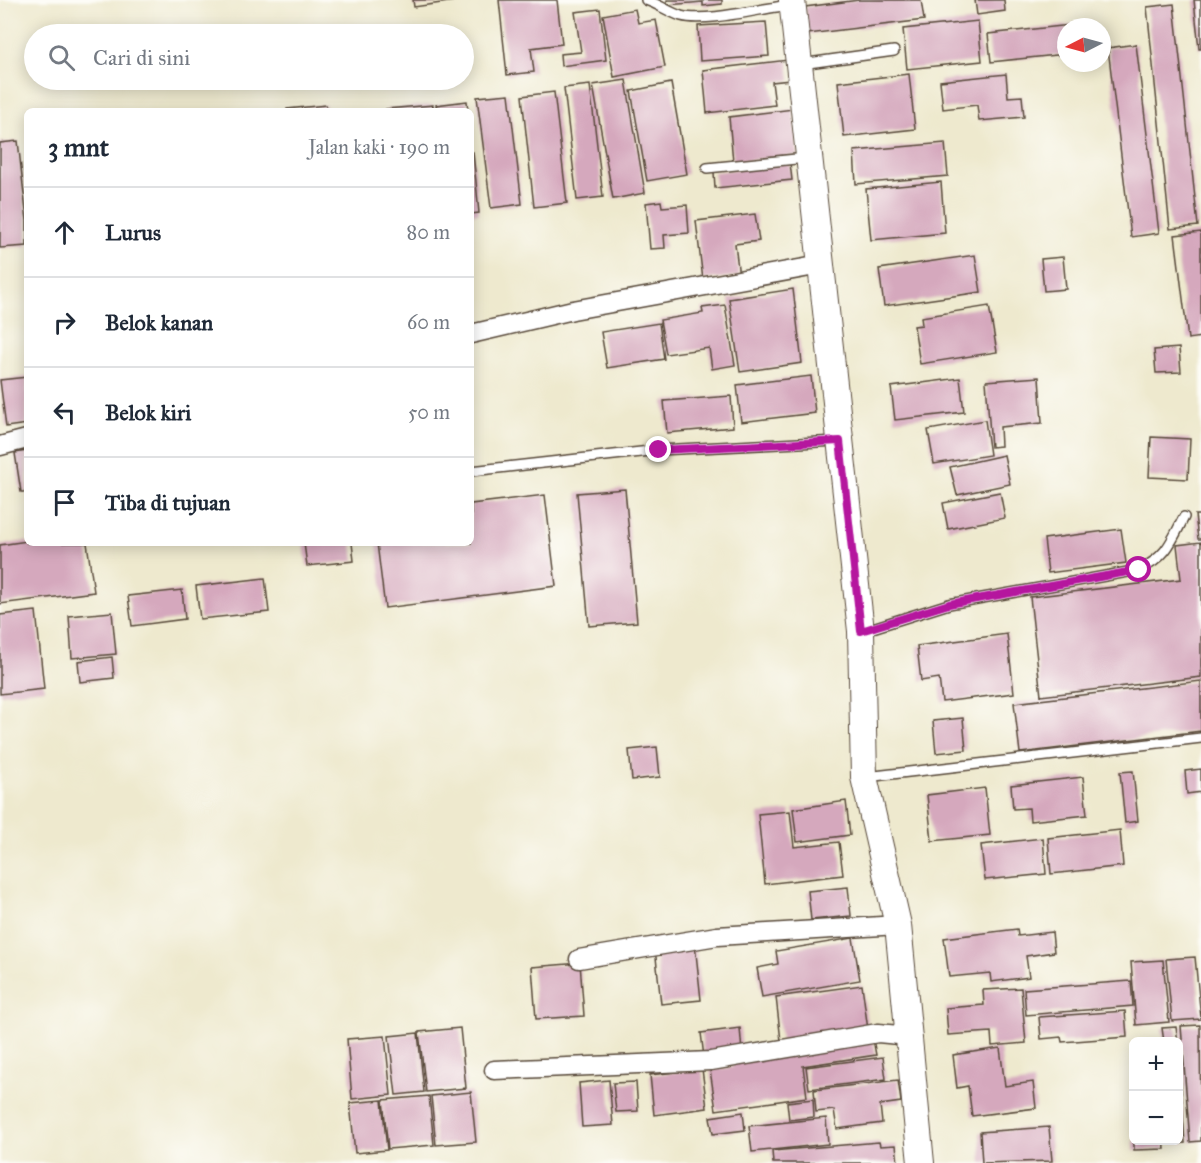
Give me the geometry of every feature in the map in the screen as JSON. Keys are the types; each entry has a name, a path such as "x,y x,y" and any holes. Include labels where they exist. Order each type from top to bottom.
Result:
{"street":[{"path":"792,2 861,631 864,777 898,926 921,1163"},
{"path":"474,333 573,310 821,266"},
{"path":"0,446 24,440"},
{"path":"579,959 717,936 898,926"},
{"path":"494,1070 711,1060 878,1034 909,1036"}],"lane":[{"path":"646,0 681,16 689,17 707,17 792,2"},
{"path":"799,65 894,51"},
{"path":"707,168 809,157"},
{"path":"474,471 659,450 840,441"},
{"path":"861,631 949,604 1139,570 1162,557 1184,517"},
{"path":"864,777 1201,738"}],"building":[{"path":"413,0 455,0 455,1 414,7"},
{"path":"499,0 557,0 562,44 531,48 534,72 507,75"},
{"path":"667,0 722,0 722,4 703,6 703,2 667,5"},
{"path":"859,0 921,0 924,20 808,34 805,7"},
{"path":"975,0 1004,0 1005,11 977,15"},
{"path":"1194,0 1201,0 1201,49 1199,49"},
{"path":"1174,4 1198,226 1170,229 1147,7"},
{"path":"600,9 606,60 561,66 560,54 581,52 575,12"},
{"path":"635,9 638,23 656,20 665,67 614,77 603,15"},
{"path":"978,21 982,61 907,69 903,29"},
{"path":"766,22 769,56 700,61 698,26"},
{"path":"1057,26 1057,55 991,62 988,34"},
{"path":"1136,44 1159,233 1131,237 1111,72 1111,48"},
{"path":"788,60 790,80 772,82 775,105 707,113 703,70"},
{"path":"909,74 915,129 844,137 838,82"},
{"path":"1006,74 1008,97 1022,96 1024,117 979,121 977,105 943,109 940,81"},
{"path":"626,80 645,193 613,199 593,85"},
{"path":"671,83 687,174 647,181 631,91"},
{"path":"590,85 603,197 577,200 564,88"},
{"path":"554,92 567,203 534,207 522,96"},
{"path":"509,94 522,204 491,208 477,97"},
{"path":"467,101 468,108 436,108 436,105"},
{"path":"326,105 326,108 297,108"},
{"path":"433,105 433,108 398,108"},
{"path":"793,109 798,155 733,162 729,117"},
{"path":"18,141 24,194 24,246 0,248 0,143"},
{"path":"945,143 948,176 856,184 854,151"},
{"path":"474,162 479,213 474,214"},
{"path":"790,163 792,180 715,188 714,172"},
{"path":"941,182 945,233 871,240 866,189"},
{"path":"661,201 662,207 687,205 689,233 664,235 665,248 650,249 646,203"},
{"path":"755,214 759,241 735,244 739,276 703,280 696,221"},
{"path":"1201,232 1201,337 1188,339 1175,235"},
{"path":"975,255 981,292 884,306 879,269"},
{"path":"1063,257 1066,289 1044,291 1041,259"},
{"path":"793,289 802,363 740,372 729,299"},
{"path":"725,305 735,365 712,369 709,348 666,354 660,320 703,313 702,308"},
{"path":"989,306 997,352 920,364 914,326 922,325 921,317"},
{"path":"659,323 664,359 607,368 601,332"},
{"path":"1179,348 1181,372 1156,373 1154,350"},
{"path":"811,376 815,413 741,422 737,385"},
{"path":"24,377 24,424 6,427 0,380"},
{"path":"1039,377 1042,423 1000,427 1001,446 991,447 986,381"},
{"path":"960,378 964,412 895,420 891,387"},
{"path":"731,396 733,427 667,433 664,401"},
{"path":"985,420 990,455 934,464 928,430"},
{"path":"1151,437 1190,439 1188,479 1149,477"},
{"path":"24,452 24,492 21,492 15,453"},
{"path":"1004,455 1010,484 957,495 950,467"},
{"path":"625,489 637,622 589,626 577,493"},
{"path":"1000,492 1005,518 948,529 943,503"},
{"path":"545,495 556,586 385,608 377,546 474,546 474,504"},
{"path":"1195,515 1201,515 1201,539 1198,539"},
{"path":"1121,529 1126,563 1048,573 1044,539"},
{"path":"24,541 24,546 87,546 94,592 0,604 0,545"},
{"path":"1201,542 1201,677 1041,696 1030,597 1181,579 1177,545"},
{"path":"304,546 352,546 354,561 307,566"},
{"path":"265,578 269,612 200,619 196,586"},
{"path":"182,590 185,619 132,626 128,596"},
{"path":"36,611 44,689 0,694 0,615"},
{"path":"112,612 116,654 72,658 69,616"},
{"path":"1007,634 1014,693 942,702 939,678 921,681 917,646"},
{"path":"112,657 114,678 80,682 78,661"},
{"path":"1201,681 1201,731 1020,753 1014,703"},
{"path":"963,718 966,750 936,753 933,721"},
{"path":"657,747 660,777 632,780 629,750"},
{"path":"1201,769 1201,792 1187,794 1185,771"},
{"path":"1133,771 1138,821 1125,823 1120,772"},
{"path":"1083,777 1087,815 1030,821 1029,808 1013,809 1011,785"},
{"path":"985,788 990,835 932,841 927,795"},
{"path":"846,801 850,835 797,842 793,809"},
{"path":"790,811 794,847 839,842 843,875 765,884 758,814"},
{"path":"1120,830 1123,866 1051,874 1048,838"},
{"path":"1043,838 1046,874 985,880 981,845"},
{"path":"848,887 851,916 811,920 808,891"},
{"path":"1017,929 1018,936 1052,932 1054,952 1026,956 1029,977 991,982 990,973 949,977 944,938"},
{"path":"853,938 860,980 762,997 757,968 778,964 776,951"},
{"path":"695,944 701,1000 661,1004 655,948"},
{"path":"1195,957 1201,1019 1172,1021 1166,959"},
{"path":"1163,960 1169,1022 1136,1025 1131,962"},
{"path":"580,963 584,1016 536,1019 532,967"},
{"path":"1131,981 1133,1006 1026,1015 1024,989"},
{"path":"862,985 868,1030 781,1041 776,997"},
{"path":"1021,988 1026,1043 992,1046 991,1032 948,1035 946,1008 984,1005 983,990"},
{"path":"1125,1011 1127,1037 1062,1042 1061,1037 1041,1039 1039,1017"},
{"path":"1200,1025 1201,1141 1190,1142 1181,1026"},
{"path":"1176,1027 1177,1037 1163,1037 1162,1028"},
{"path":"460,1028 466,1088 426,1092 419,1032"},
{"path":"740,1028 742,1052 704,1057 701,1033"},
{"path":"418,1033 424,1092 396,1095 389,1036"},
{"path":"385,1036 391,1095 352,1099 347,1039"},
{"path":"873,1039 876,1055 803,1066 807,1097 716,1110 710,1070 733,1067 732,1061"},
{"path":"1000,1048 1005,1086 1033,1082 1036,1108 972,1116 968,1086 957,1088 953,1055"},
{"path":"883,1057 886,1079 809,1089 806,1067"},
{"path":"702,1069 707,1108 654,1115 650,1075"},
{"path":"609,1080 613,1125 582,1127 579,1083"},
{"path":"898,1080 901,1102 880,1105 882,1123 837,1129 834,1110 816,1112 814,1090"},
{"path":"636,1082 638,1111 616,1112 613,1083"},
{"path":"471,1092 476,1142 436,1145 431,1096"},
{"path":"429,1096 434,1145 388,1149 383,1100"},
{"path":"813,1099 814,1117 789,1120 787,1102"},
{"path":"382,1100 387,1150 355,1153 350,1103"},
{"path":"743,1112 745,1130 713,1134 710,1117"},
{"path":"1183,1117 1185,1143 1183,1143"},
{"path":"826,1118 828,1144 752,1152 749,1126"},
{"path":"1049,1127 1052,1161 982,1163 980,1132"},
{"path":"879,1142 880,1146 896,1145 898,1163 773,1163 772,1151"},
{"path":"1134,1145 1165,1145 1165,1149 1134,1150"}],"route":[{"path":"659,450 840,441 861,631 949,604 1139,570"}]}
